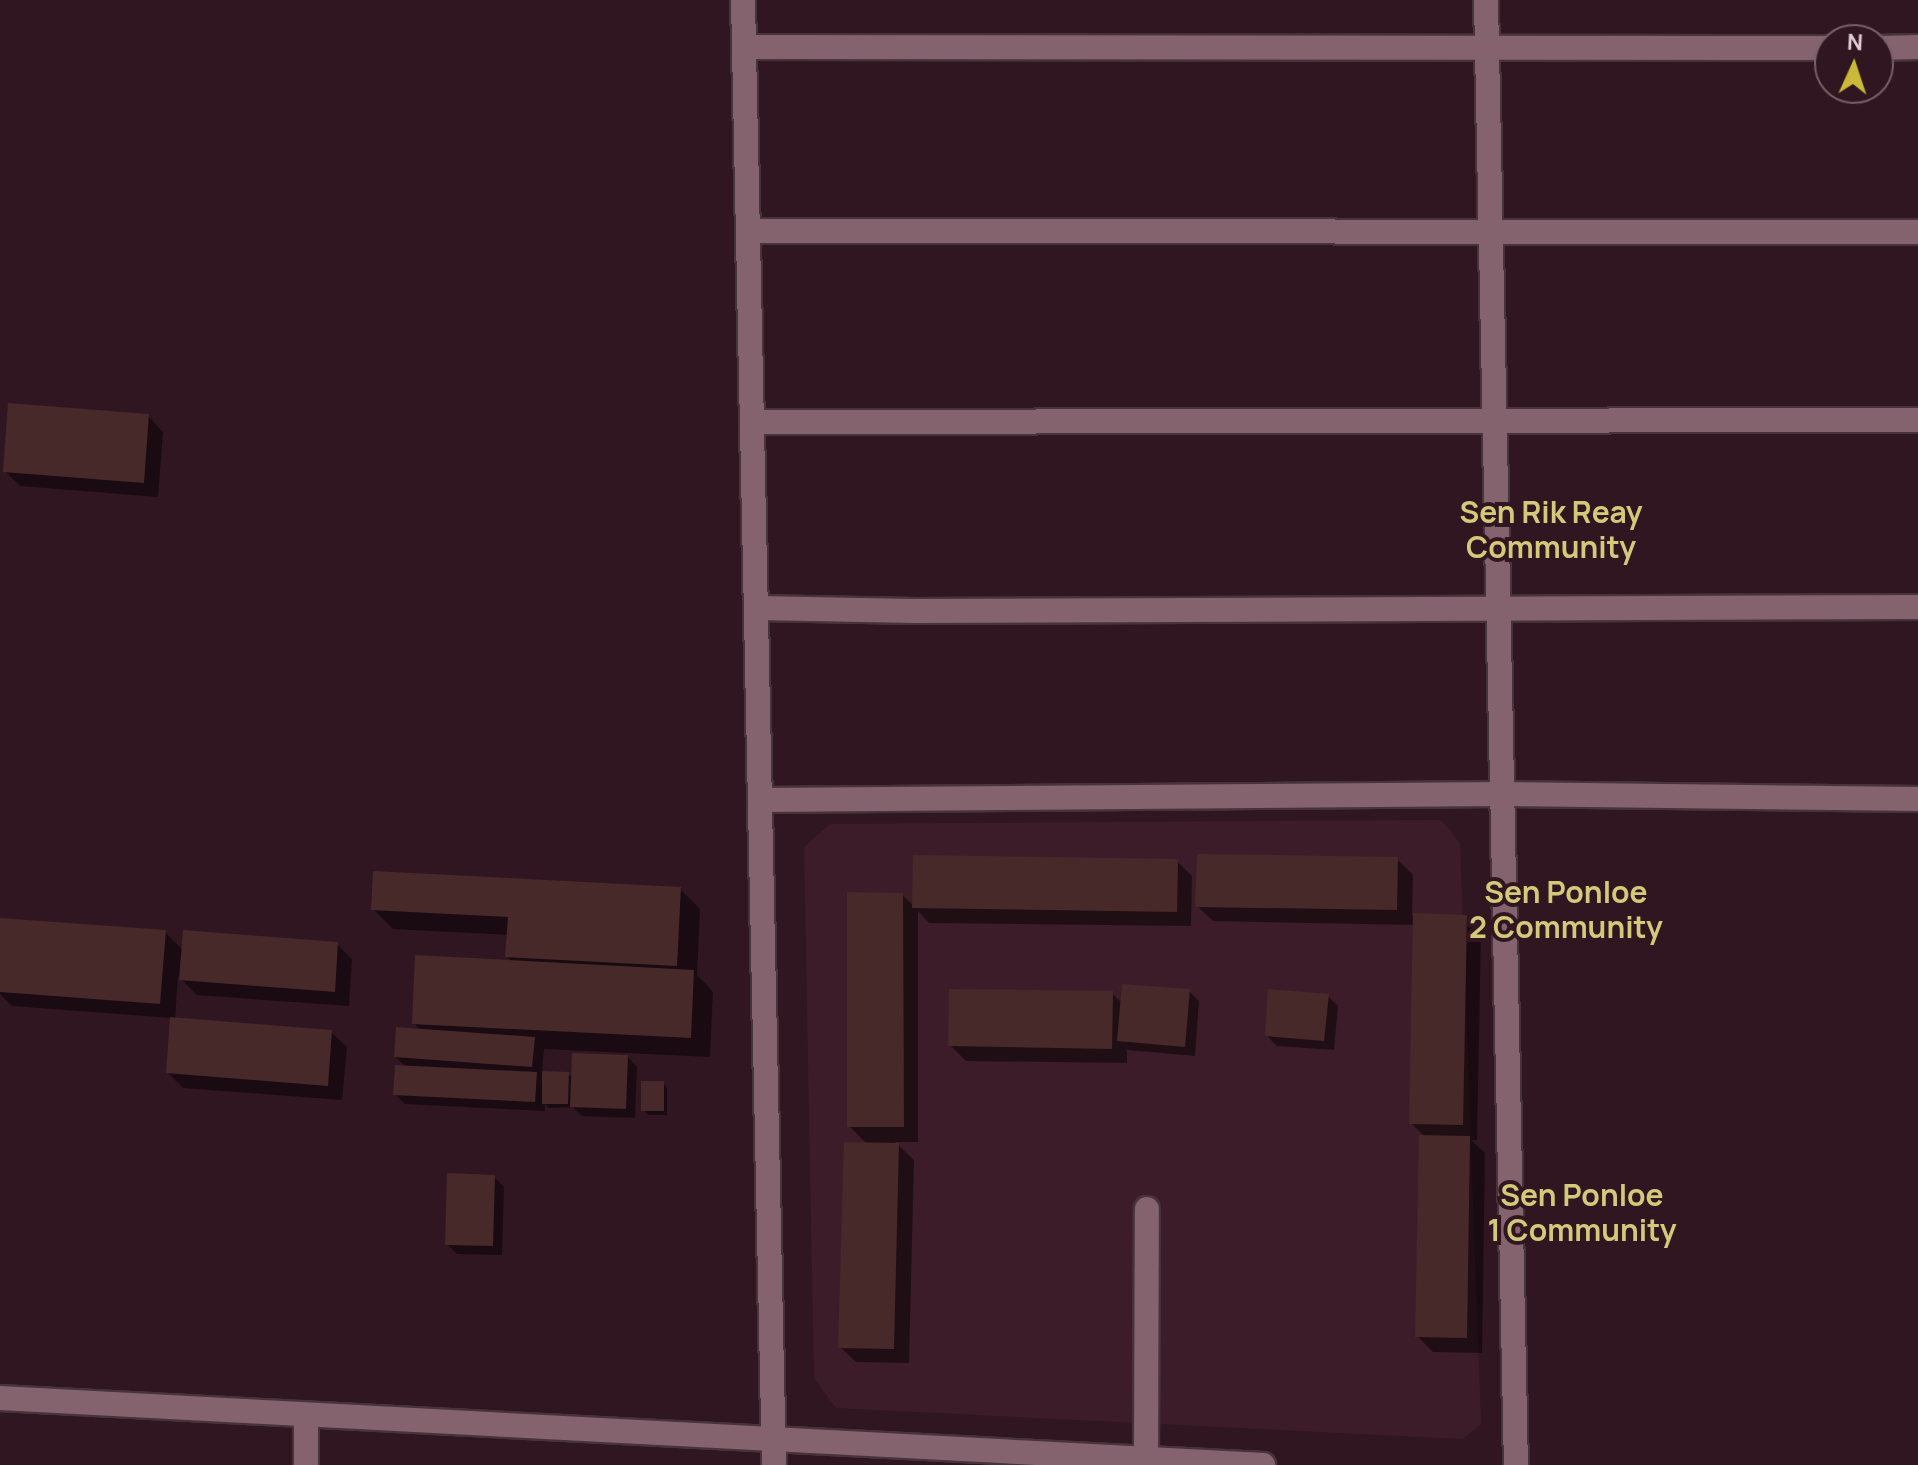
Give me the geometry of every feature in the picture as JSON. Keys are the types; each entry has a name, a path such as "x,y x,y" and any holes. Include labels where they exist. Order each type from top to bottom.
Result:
{"street":[{"path":"743,0 774,1453"},
{"path":"1486,0 1516,1465"},
{"path":"744,47 1814,48"},
{"path":"1894,48 1918,47"},
{"path":"748,231 1918,232"},
{"path":"752,422 1918,420"},
{"path":"756,608 915,611 1918,607"},
{"path":"760,800 1502,794 1918,799"},
{"path":"1146,1457 1147,1209"},
{"path":"0,1398 306,1415 774,1453 1146,1457 1263,1465"},
{"path":"306,1415 306,1465"}],"shaded area":[{"path":"1441,820 1460,843 1481,1424 1463,1439 836,1408 814,1378 804,847 830,824"}],"building":[{"path":"8,403 149,414 144,483 3,472"},
{"path":"1197,854 1398,857 1397,910 1195,907"},
{"path":"913,855 1178,859 1177,912 912,908"},
{"path":"373,871 681,887 677,966 505,957 508,917 371,910"},
{"path":"847,892 903,893 904,1127 847,1127"},
{"path":"1413,913 1467,915 1463,1125 1409,1124"},
{"path":"0,918 166,930 160,1004 0,992"},
{"path":"183,930 338,942 335,992 179,980"},
{"path":"415,955 694,970 691,1038 412,1024"},
{"path":"1122,984 1190,989 1185,1047 1117,1041"},
{"path":"949,989 1113,991 1112,1049 948,1046"},
{"path":"1268,989 1329,994 1324,1041 1265,1036"},
{"path":"170,1017 332,1030 328,1086 166,1073"},
{"path":"396,1027 535,1037 532,1067 394,1057"},
{"path":"572,1053 628,1055 626,1109 570,1107"},
{"path":"395,1065 537,1072 535,1102 393,1095"},
{"path":"542,1071 569,1072 568,1104 542,1104"},
{"path":"641,1081 664,1081 664,1111 641,1111"},
{"path":"1419,1135 1470,1136 1467,1338 1415,1337"},
{"path":"844,1142 899,1143 894,1349 838,1348"},
{"path":"447,1173 495,1175 493,1246 445,1245"}],"district":[{"name":"Sen Rik Reay Community","path":"1551,529"},
{"name":"Sen Ponloe 2 Community","path":"1566,909"},
{"name":"Sen Ponloe 1 Community","path":"1582,1212"}]}
